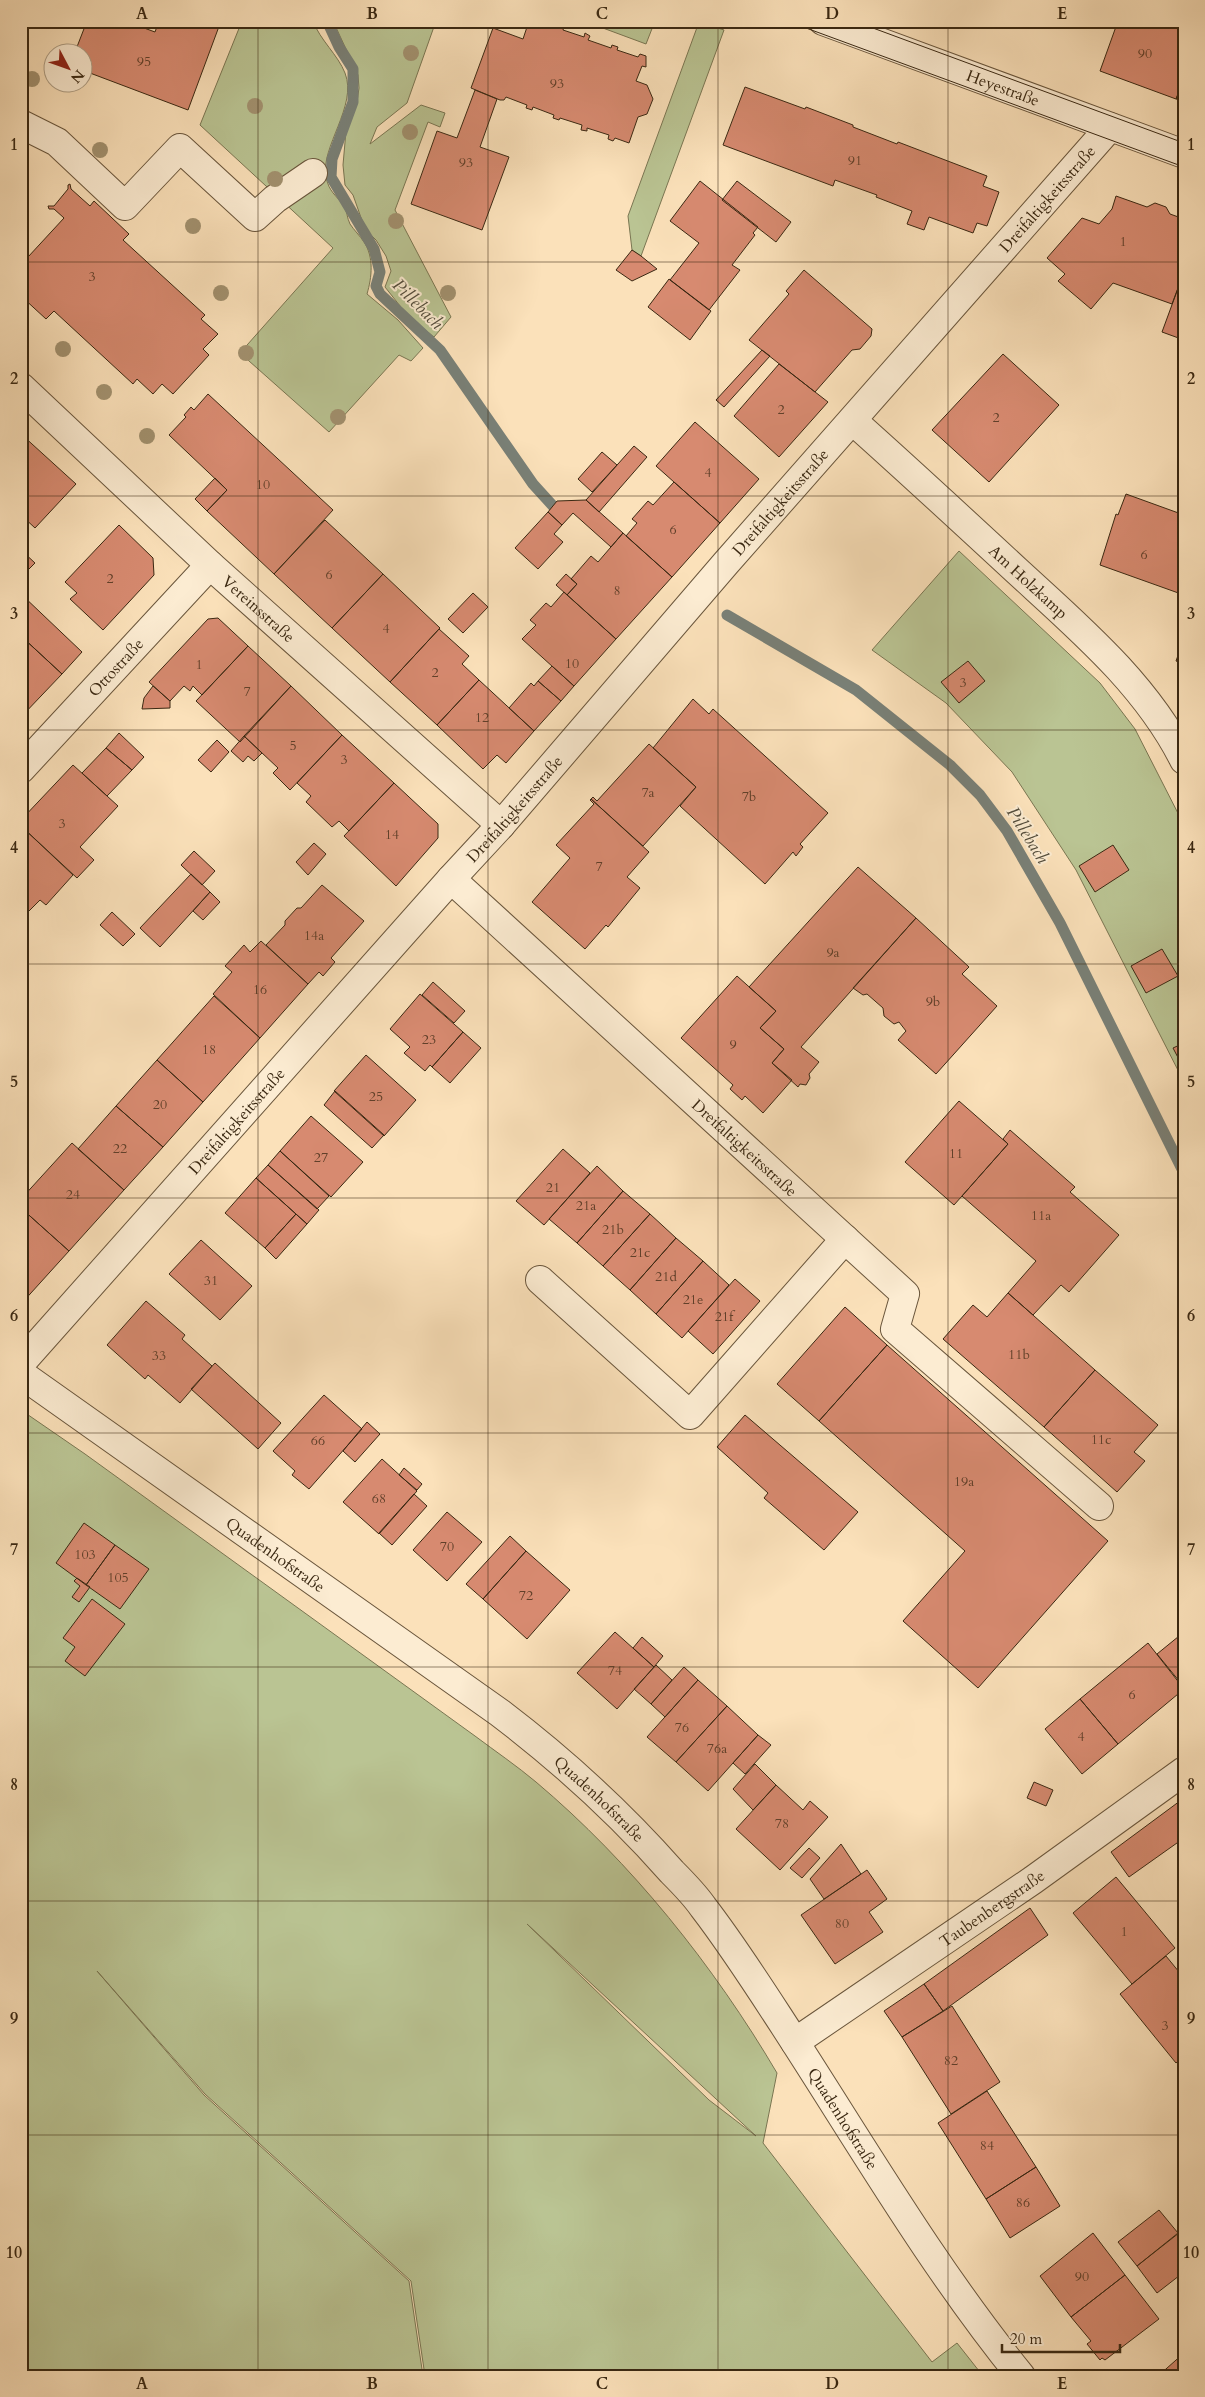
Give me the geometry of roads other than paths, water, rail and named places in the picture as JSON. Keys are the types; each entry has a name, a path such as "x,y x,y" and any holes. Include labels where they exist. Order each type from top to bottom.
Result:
{"street":[{"name":"Heyestraße","path":"823,21 1184,154"},
{"path":"21,124 57,142 125,206 180,148 255,217 275,199 313,173"},
{"name":"Dreifaltigkeitsstraße","path":"21,1363 500,826 726,564 1110,127"},
{"name":"Vereinsstraße","path":"21,387 210,565 500,826"},
{"name":"Am Holzkamp","path":"853,421 1076,624 1154,708 1184,760"},
{"name":"Ottostraße","path":"21,769 210,565"},
{"name":"Dreifaltigkeitsstraße","path":"451,879 905,1294 895,1329 1099,1506"},
{"path":"540,1280 690,1415 845,1240"},
{"name":"Quadenhofstraße","path":"21,1374 500,1713 546,1748 600,1796 658,1854 703,1906 795,2042 900,2207 976,2319 1021,2376"},
{"name":"Taubenbergstraße","path":"795,2042 1033,1880 1184,1771"}],"waterway":[{"name":"Pillebach","path":"327,21 339,47 353,69 353,102 332,159 331,177 374,249 380,272 376,286 380,294 440,350 533,484 553,506"},
{"name":"Pillebach","path":"727,615 856,690 950,765 980,795 1007,831 1060,923 1184,1173"}],"tram line":[{"path":"787,21 1184,167"},
{"path":"854,21 1184,143"}]}
